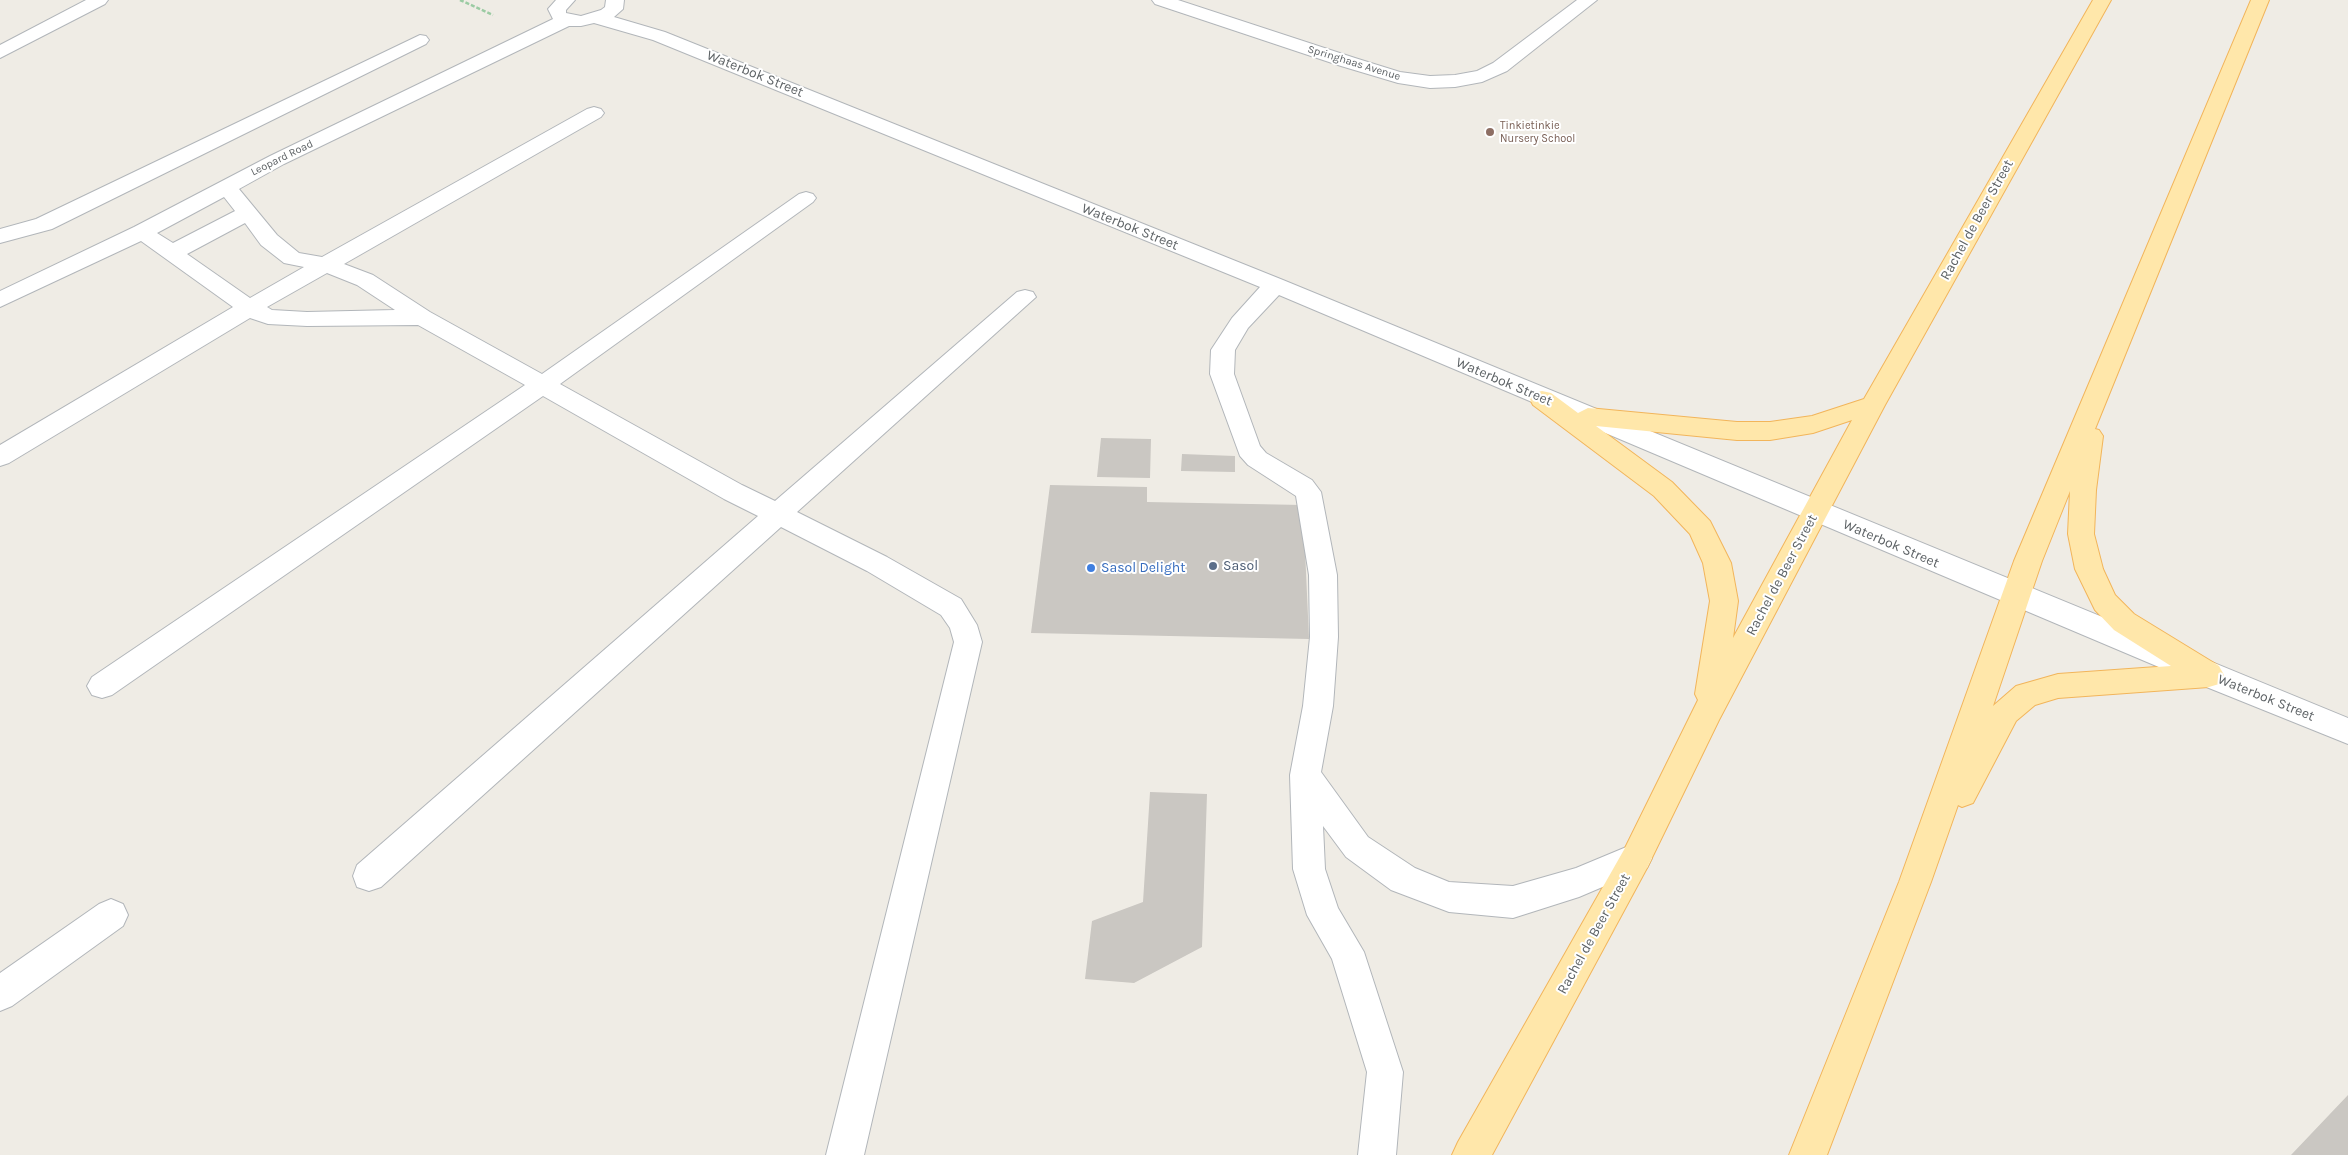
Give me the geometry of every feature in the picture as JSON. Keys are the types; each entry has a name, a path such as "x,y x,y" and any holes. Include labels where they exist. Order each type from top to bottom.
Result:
{"main road":[{"name":"Rachel de Beer Street","path":"1472,1155 1636,858 1708,713 1873,405 2102,0"},
{"path":"1808,1155 1915,882 2028,561 2260,0"},
{"path":"2096,398 2083,490 2081,534 2089,568 2105,602 2124,622 2209,676"},
{"path":"1542,399 1663,489 1701,528 1718,563 1724,601 1708,713"},
{"path":"1588,417 1737,431 1770,432 1813,424 1873,405"},
{"path":"1915,882 2005,712 2026,695 2058,686 2209,676"}],"street":[{"name":"Springhaas Avenue","path":"1162,0 1348,62 1398,77 1430,82 1456,82 1482,76 1500,67 1588,0"},
{"path":"0,52 88,2"},
{"path":"559,7 581,22 598,18 614,4"},
{"name":"Waterbok Street","path":"614,4 659,36"},
{"name":"Leopard Road","path":"0,300 142,232 559,7"},
{"name":"Waterbok Street","path":"598,18 659,36 1275,285 1542,399 2209,676 2348,731"},
{"path":"0,236 44,224 420,40"},
{"path":"0,457 249,308 594,113"},
{"path":"226,186 269,240 292,258 327,265 365,280 422,318 544,384 734,492 877,564 951,607 963,625 968,642 845,1155"},
{"path":"102,686 544,384 806,198"},
{"path":"171,253 248,213"},
{"path":"142,232 249,308 268,317 308,319 422,318"},
{"path":"1275,285 1240,323 1222,350 1222,374 1249,450 1257,459 1308,492 1323,575 1324,637 1318,706 1305,775 1309,869 1324,915 1347,952 1385,1072 1377,1155"},
{"path":"369,876 1025,297"},
{"path":"1305,775 1357,847 1402,879 1449,897 1513,902 1579,882 1636,858"},
{"path":"0,994 112,915"}],"building":[{"path":"1101,438 1151,439 1150,478 1097,477"},
{"path":"1182,454 1235,456 1235,472 1181,471"},
{"path":"1050,485 1147,487 1147,502 1303,505 1309,639 1031,633"},
{"path":"1150,792 1207,794 1202,947 1134,983 1085,979 1092,921 1143,902"},
{"path":"2348,1095 2348,1155 2291,1155"}],"place":[{"name":"Tinkietinkie Nursery School","path":"1490,132"},
{"name":"Sasol","path":"1213,566"},
{"name":"Sasol Delight","path":"1091,568"}]}
